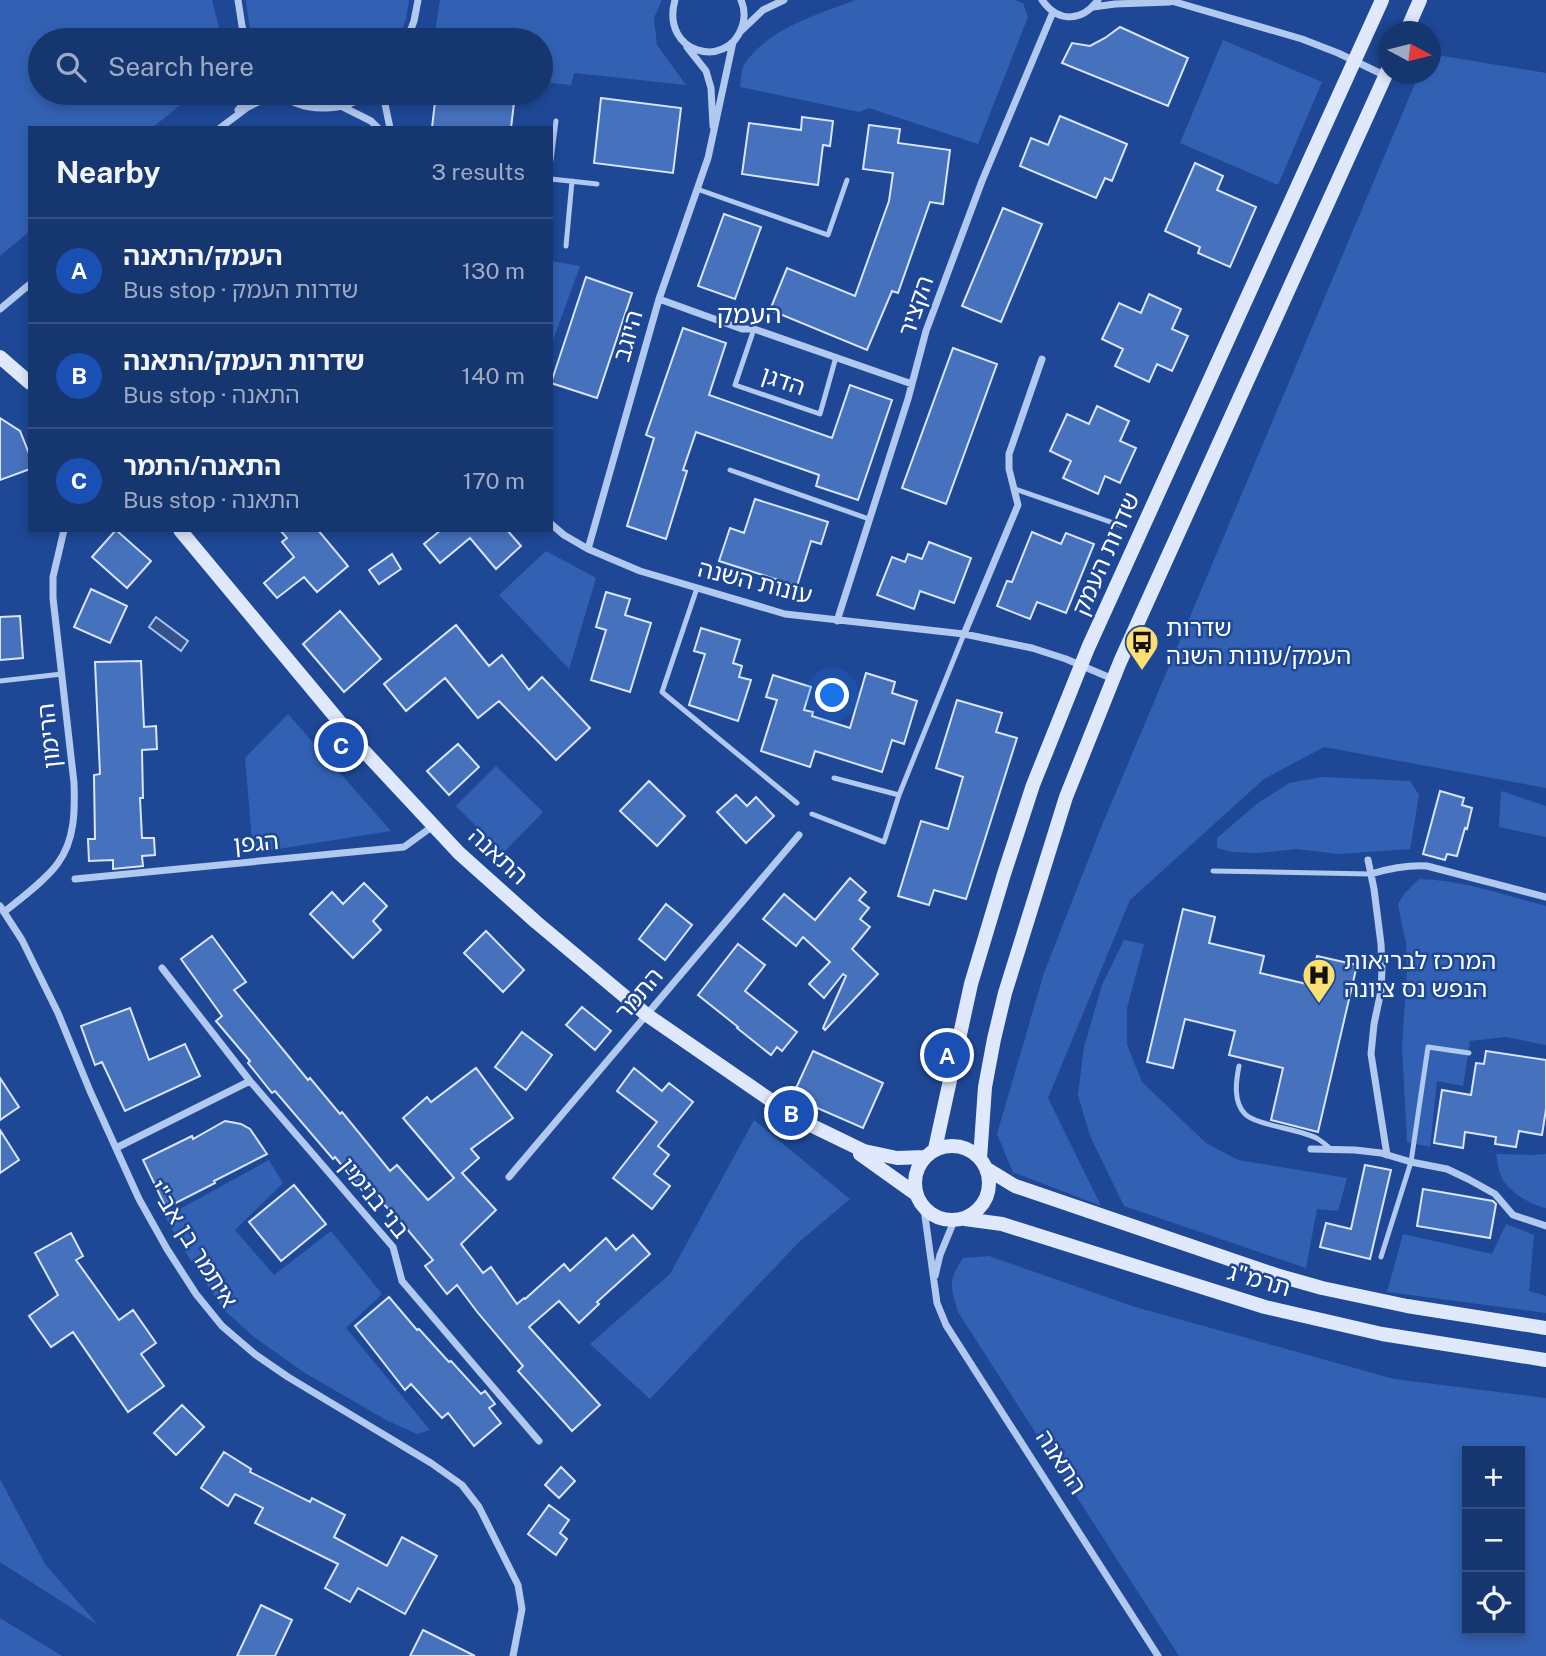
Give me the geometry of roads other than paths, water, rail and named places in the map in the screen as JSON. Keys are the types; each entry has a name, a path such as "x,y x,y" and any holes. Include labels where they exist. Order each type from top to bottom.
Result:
{"street":[{"path":"238,0 243,28"},
{"path":"411,28 418,0"},
{"path":"675,0 671,12 673,26 682,41 698,51 710,52 723,49 733,42 763,10 784,0"},
{"path":"741,0 744,19 741,32"},
{"path":"1042,0 1053,12 1074,17 1093,8 1115,4 1171,1 1302,39 1378,70"},
{"path":"1093,8 1098,0"},
{"name":"שדרות העמק","path":"930,1154 971,984 1033,785 1081,666 1382,0"},
{"path":"1411,21 1420,0"},
{"name":"הקציר","path":"837,621 912,384 926,331 982,181 1053,12"},
{"name":"היוגב","path":"682,41 706,71 711,88 713,136"},
{"name":"היוגב","path":"588,549 659,299 713,136 733,42"},
{"path":"984,1164 973,1152 954,1146 944,1146 930,1154 919,1165 915,1175 916,1194 923,1209 943,1220 960,1220 976,1213 984,1204 989,1181 984,1164 985,1087 994,1038 1004,993 1066,797 1113,679 1382,84"},
{"path":"233,117 242,105"},
{"path":"222,126 253,105"},
{"path":"303,105 341,106 371,121 375,126"},
{"path":"385,105 390,126"},
{"path":"0,309 28,286"},
{"name":"הדגן","path":"659,299 912,384"},
{"path":"0,357 28,381"},
{"path":"964,634 1018,505 1009,469 1009,454 1042,359"},
{"name":"עונות השנה","path":"553,526 588,549 640,571 785,614 964,634 1032,648 1113,679"},
{"name":"הרימון","path":"2,909 30,891 58,863 70,838 75,813 53,577 64,532"},
{"name":"התאנה","path":"182,532 363,750 459,853 647,1015 798,1119 848,1145 916,1194"},
{"name":"הגפן","path":"75,879 404,847 433,826"},
{"name":"התמר","path":"509,1177 799,835"},
{"path":"1368,860 1374,889 1382,969 1371,1054 1387,1155"},
{"path":"1371,874 1397,866 1427,866 1546,897"},
{"name":"איתמר בן אב\"י","path":"2,909 22,940 58,1013 139,1199 196,1294 222,1326 256,1355 462,1485 479,1507 518,1585 522,1609 513,1656"},
{"name":"בני בנימין","path":"162,968 250,1081 393,1247 402,1281 539,1441"},
{"path":"116,1148 250,1081"},
{"name":"התאנה","path":"848,1145 881,1156 897,1158 930,1154"},
{"path":"1311,1149 1355,1150 1447,1170 1495,1194 1513,1215 1546,1226"},
{"name":"תרמ\"ג","path":"984,1164 1000,1179 1014,1186 1276,1275 1407,1306 1546,1328"},
{"name":"התאנה","path":"923,1209 934,1288 946,1325 1158,1656"},
{"name":"התאנה","path":"934,1288 940,1255 960,1220"},
{"name":"תרמ\"ג","path":"960,1220 1002,1224 1265,1307 1382,1334 1546,1360"}],"lane":[{"path":"553,144 556,121"},
{"path":"553,179 597,184"},
{"path":"697,189 828,235 847,180"},
{"path":"566,246 572,181"},
{"name":"הדגן","path":"754,329 735,385 820,414 836,357"},
{"path":"730,470 869,519"},
{"path":"1015,489 1125,527"},
{"path":"697,588 662,692 797,803"},
{"path":"811,814 884,842 899,794 964,634"},
{"path":"0,681 62,674"},
{"path":"834,778 899,794"},
{"path":"1213,871 1371,874"},
{"path":"1381,1257 1411,1162 1428,1047 1469,1054"},
{"path":"1239,1066 1237,1094 1246,1115 1317,1138 1331,1149"}],"place":[{"name":"שדרות העמק/עונות השנה","path":"1142,672"},
{"name":"התאנה/התמר","path":"341,745"},
{"name":"המרכז לבריאות הנפש נס ציונה","path":"1319,1005"},
{"name":"העמק/התאנה","path":"947,1055"},
{"name":"שדרות העמק/התאנה","path":"791,1113"}],"district":[{"name":"העמק","path":"749,314"}]}
